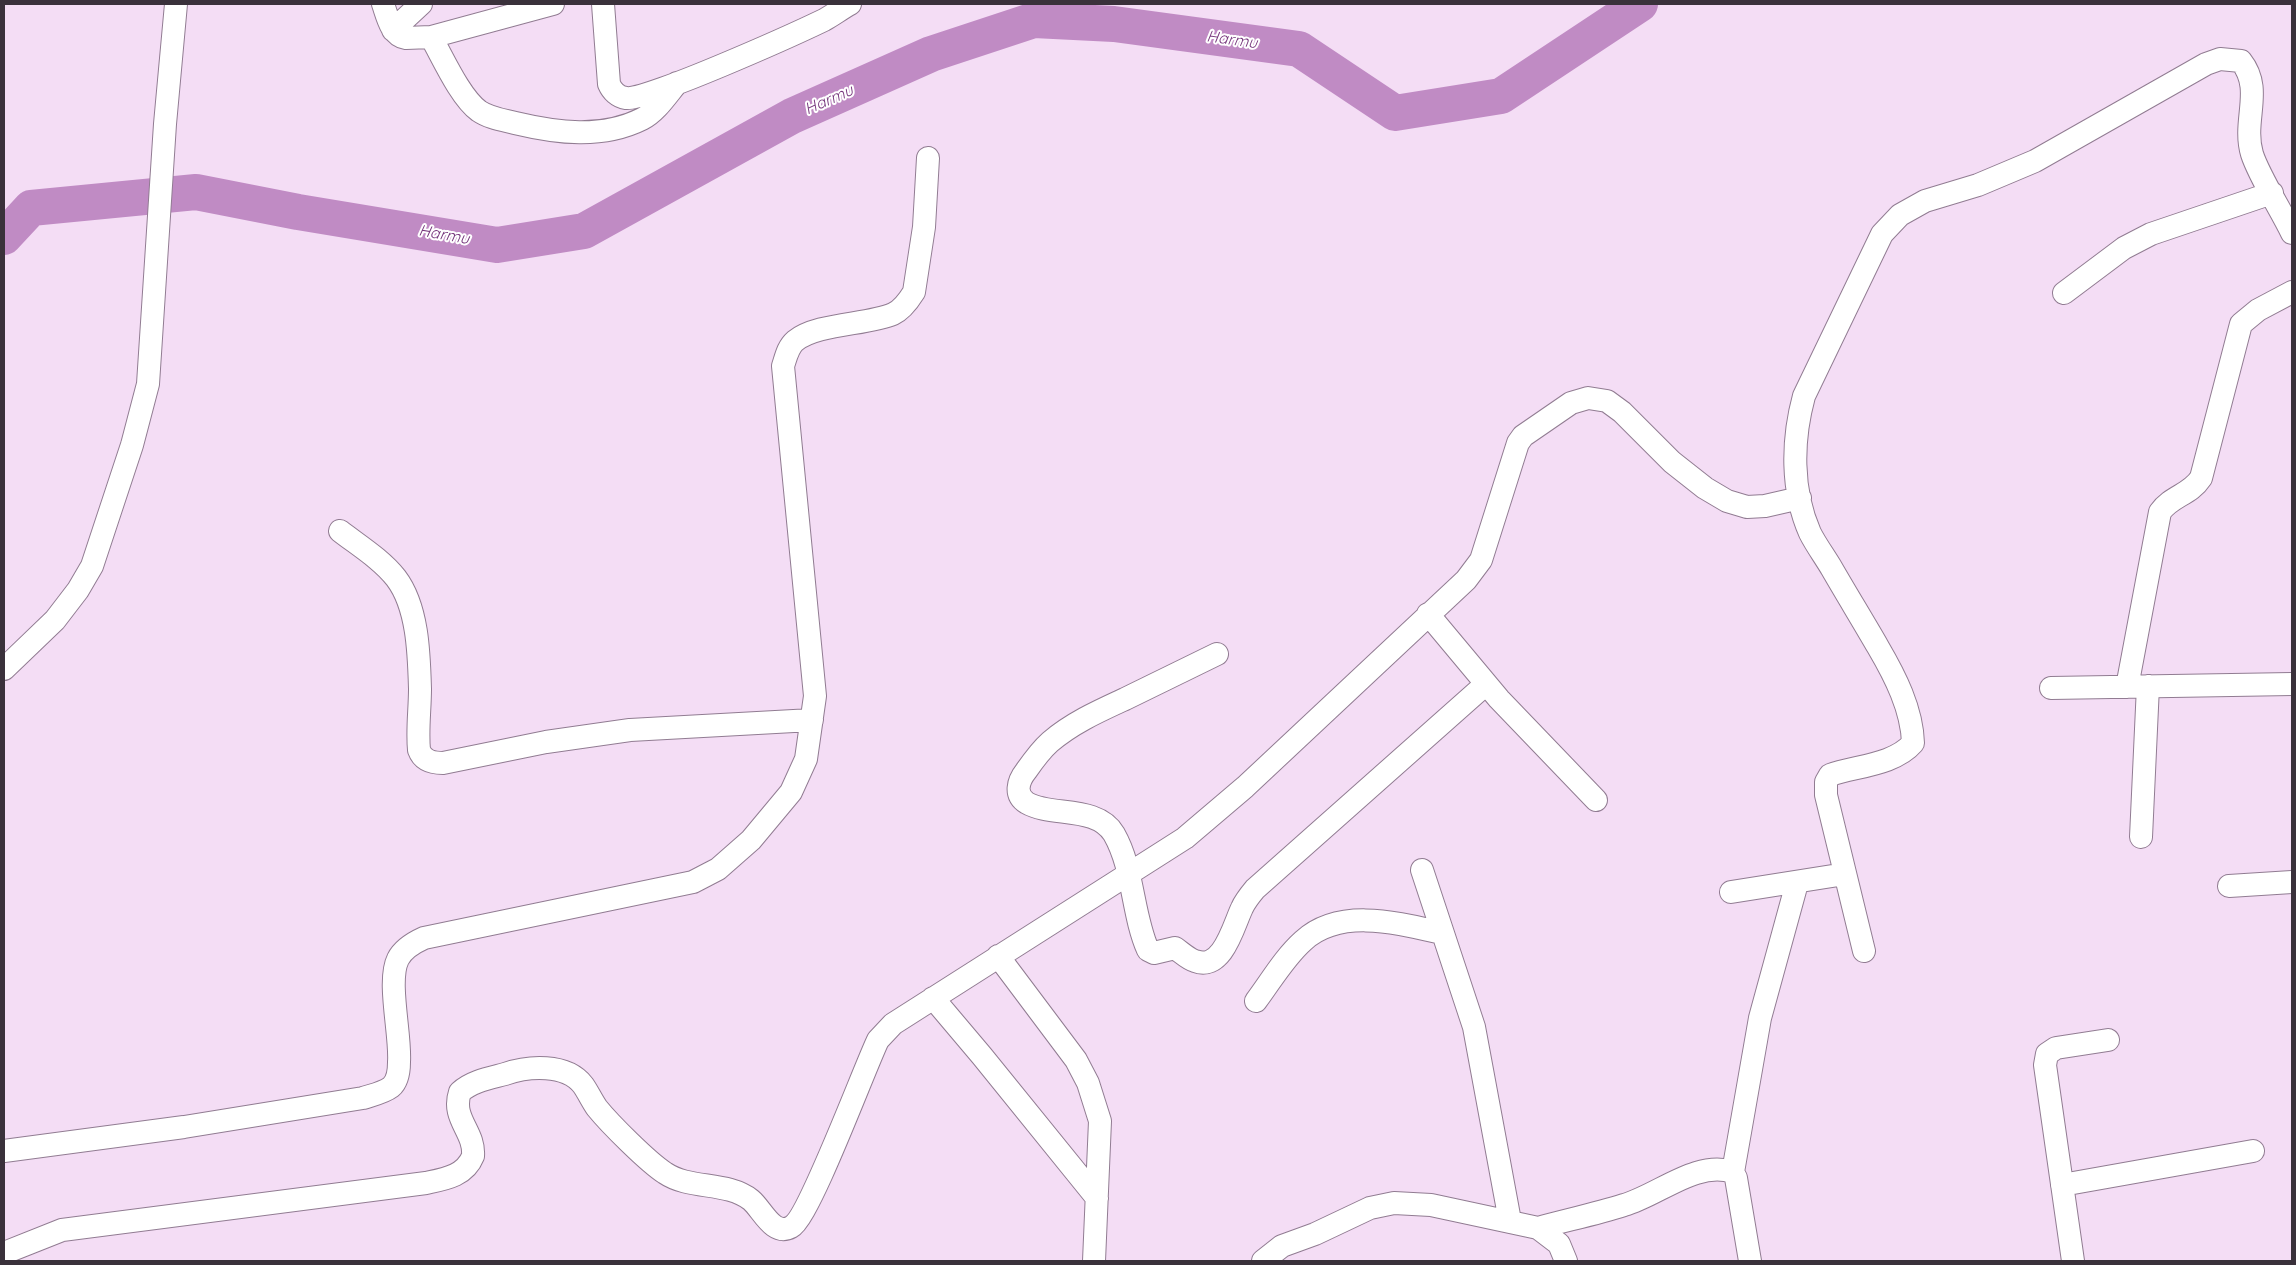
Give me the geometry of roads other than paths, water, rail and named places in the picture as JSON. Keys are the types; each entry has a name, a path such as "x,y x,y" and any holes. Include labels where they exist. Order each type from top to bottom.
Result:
{"street":[{"path":"4,669 35,642 78,590 92,566 107,527 132,446 148,384 155,302 165,124 176,4"},
{"path":"382,4 393,30 402,37 431,37 553,4"},
{"path":"393,30 421,4"},
{"path":"603,4 609,84 613,92 625,98 634,98 677,83 795,34 826,19 850,4"},
{"path":"431,37 466,96 478,110 501,119 543,130 577,133 607,130 642,119 649,115 677,83"},
{"path":"1864,951 1826,795 1826,782 1830,775 1894,757 1906,751 1913,743 1912,728 1897,684 1885,659 1810,533 1800,498 1796,475 1795,444 1804,396 1882,234 1900,215 1925,201 1978,185 2035,161 2206,64 2220,59 2241,61 2248,70 2253,83 2250,118 2252,154 2292,233"},
{"path":"4,1151 184,1127 363,1098 383,1092 394,1083 399,1068 400,1048 394,980 397,961 408,947 424,938 692,882 718,869 751,840 791,792 806,758 815,696 783,366 790,348 804,336 848,323 894,314 909,300 914,292 924,227 928,158"},
{"path":"2064,293 2124,248 2151,234 2272,193"},
{"path":"2141,837 2138,686 2160,512 2167,502 2186,494 2201,478 2241,324 2258,310 2292,292"},
{"path":"4,1253 62,1230 448,1179 465,1169 473,1156 469,1136 457,1111 460,1092 473,1083 507,1073 541,1068 558,1070 574,1077 613,1125 664,1173 682,1180 718,1188 751,1199 776,1227 788,1228 800,1220 816,1188 878,1040 893,1024 1185,838 1245,787 1466,580 1481,560 1518,443 1523,436 1571,403 1588,398 1607,401 1622,412 1672,462 1705,488 1727,501 1747,507 1765,506 1800,498"},
{"path":"340,531 389,571 405,592 411,609 417,646 420,689 419,750 423,757 429,761 443,763 546,742 630,730 812,720"},
{"path":"1428,614 1486,684 1596,800"},
{"path":"1217,654 1085,718 1049,742 1021,778 1018,794 1027,803 1071,811 1107,826 1114,834 1128,874 1140,930 1148,950 1154,952 1175,948 1195,961 1213,958 1222,952 1228,942 1241,908 1251,894 1486,684"},
{"path":"2051,688 2292,684"},
{"path":"1422,870 1474,1027 1510,1221"},
{"path":"1731,892 1845,874"},
{"path":"2229,886 2292,882"},
{"path":"1750,1261 1738,1186 1733,1172 1760,1018 1797,883"},
{"path":"1256,1002 1287,959 1304,940 1328,926 1352,920 1404,924 1442,933"},
{"path":"998,956 1076,1060 1088,1083 1100,1121 1094,1261"},
{"path":"933,998 1097,1198"},
{"path":"2073,1261 2045,1065 2047,1054 2056,1048 2108,1040"},
{"path":"2062,1185 2253,1151"},
{"path":"1538,1228 1625,1205 1698,1172 1722,1168 1733,1172"},
{"path":"1263,1261 1282,1246 1315,1234 1370,1208 1394,1203 1431,1205 1538,1228 1559,1244 1566,1261"}],"waterway":[{"name":"Harmu","path":"4,237 31,208 196,192 298,212 497,245 584,231 792,116 931,54 1034,20 1114,24 1299,49 1395,113 1501,96 1640,4"}]}
